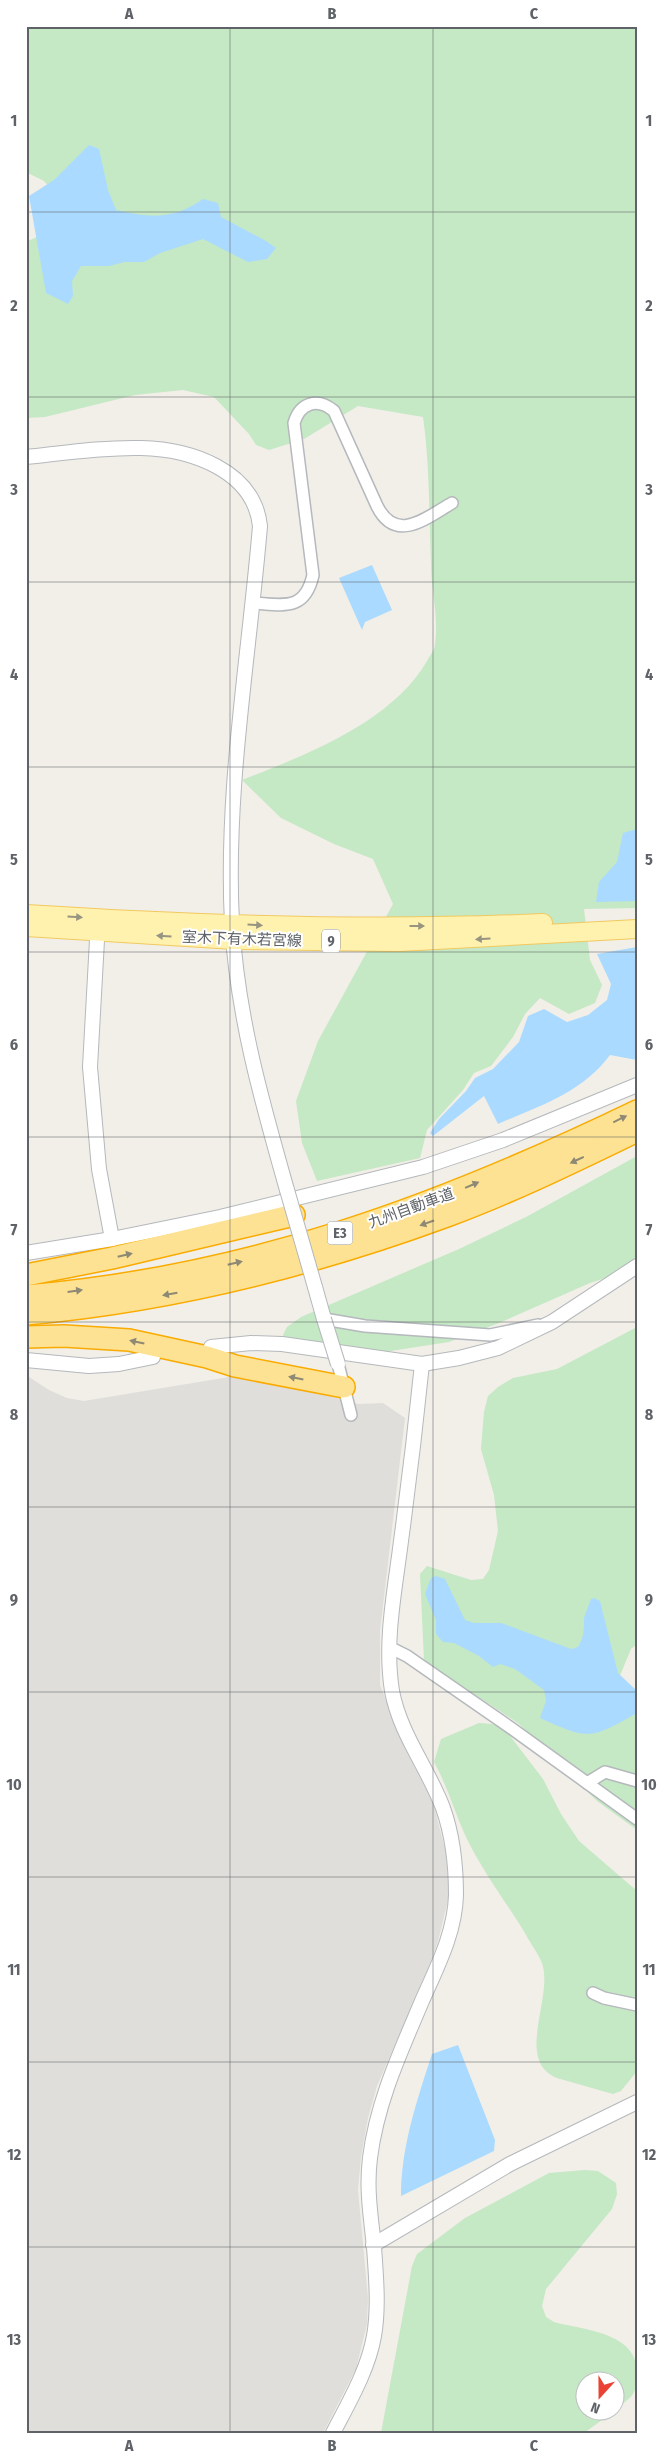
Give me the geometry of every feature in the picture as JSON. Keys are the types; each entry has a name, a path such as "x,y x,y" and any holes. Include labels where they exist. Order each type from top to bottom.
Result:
{"highway":[{"name":"九州自動車道","path":"26,1296 120,1285 190,1273 273,1254 352,1230 451,1194 568,1144 637,1111"},
{"name":"九州自動車道","path":"26,1314 64,1311 194,1290 276,1271 448,1215 511,1190 637,1131"},
{"path":"26,1275 112,1258 287,1217"},
{"path":"26,1337 80,1337 128,1340 242,1367 344,1387"}],"main road":[{"name":"室木下有木若宮線","path":"26,914 98,925"},
{"name":"室木下有木若宮線","path":"233,932 482,926 637,919"},
{"name":"室木下有木若宮線","path":"26,927 98,925 399,942 637,929"}],"street":[{"path":"254,603 294,604 305,597 311,587 314,575 294,423 301,408 311,403 321,403 334,411 377,506 386,520 402,526 413,525 452,504"},
{"path":"26,457 141,448 186,455 227,472 242,483 250,494 259,516 254,603 232,815 233,932 238,983 249,1053 287,1190 287,1217 315,1287 351,1415"},
{"path":"98,925 90,1067 99,1169 112,1239"},
{"path":"26,1253 112,1239 220,1217 423,1167 503,1140 637,1085"},
{"path":"211,1347 251,1343 282,1344 422,1364 498,1348 552,1322 637,1266"},
{"path":"324,1318 365,1326 490,1335 552,1322"},
{"path":"26,1360 89,1366 119,1364 153,1358"},
{"path":"333,2433 364,2371 374,2337 377,2308 368,2197 369,2162 375,2126 387,2082 445,1949 456,1897 453,1848 449,1828 442,1806 411,1747 400,1719 393,1693 389,1647 422,1364"},
{"path":"389,1647 407,1656 511,1728 637,1819"},
{"path":"586,1783 605,1772 637,1781"},
{"path":"593,1993 611,2000 637,2005"},
{"path":"373,2245 510,2164 637,2102"}],"shaded area":[{"path":"26,1375 49,1390 67,1398 84,1401 235,1376 326,1395 358,1404 383,1403 405,1418 380,1631 380,1685 406,1751 433,1802 446,1853 449,1896 438,1941 430,1964 377,2086 368,2118 361,2157 358,2190 368,2298 367,2324 356,2369 323,2433 26,2433"}],"green space":[{"path":"26,26 637,26 637,908 584,909 590,960 602,985 595,1003 569,1014 540,998 525,1014 513,1037 491,1066 474,1073 463,1090 427,1130 420,1158 317,1181 302,1143 296,1101 318,1041 393,904 373,859 334,844 281,818 242,780 319,747 370,719 412,683 435,646 436,624 431,574 429,491 423,417 358,406 304,439 269,450 256,445 249,434 214,397 183,390 135,395 45,417 26,418 26,242 47,232 53,191 44,181 26,172"},
{"path":"637,1156 637,1268 590,1283 499,1323 449,1342 384,1352 285,1344 283,1335 287,1327 301,1317 459,1249 526,1217"},
{"path":"637,1327 637,1644 631,1649 616,1685 637,1711 637,1830 597,1801 518,1723 424,1661 420,1574 427,1566 471,1580 483,1579 489,1570 498,1531 494,1495 481,1449 484,1412 488,1396 513,1378 557,1369"},
{"path":"479,1723 492,1724 504,1728 543,1779 561,1814 579,1841 637,1891 637,2071 621,2091 613,2094 557,2078 545,2069 538,2057 538,2027 544,1977 542,1963 473,1851 434,1762 441,1739"},
{"path":"585,2170 598,2171 616,2183 617,2194 612,2209 546,2289 542,2306 546,2317 554,2322 606,2335 628,2348 635,2359 637,2372 633,2394 626,2401 626,2372 576,2372 576,2422 599,2422 584,2433 381,2433 412,2266 417,2254 465,2218 549,2173"}],"water":[{"path":"89,145 99,149 108,190 116,210 151,216 171,214 182,211 203,199 218,203 221,217 276,248 267,259 248,262 203,239 160,253 144,262 124,262 109,266 81,266 72,281 73,296 68,304 46,293 29,196 54,180"},
{"path":"372,565 392,610 365,622 362,630 339,578"},
{"path":"637,829 636,901 596,902 599,882 617,862 623,833"},
{"path":"637,947 637,1060 610,1055 599,1068 573,1089 498,1124 484,1096 433,1136 430,1133 439,1119 466,1091 475,1078 493,1069 519,1042 528,1016 544,1009 567,1022 588,1015 607,1000 611,984 597,954"},
{"path":"436,1576 445,1579 465,1620 474,1623 501,1623 571,1649 578,1647 581,1640 585,1617 591,1599 594,1598 600,1601 618,1673 637,1691 637,1713 608,1728 589,1734 569,1730 540,1718 546,1701 544,1690 515,1669 500,1664 493,1667 479,1656 454,1643 443,1642 436,1634 436,1620 425,1594 431,1578"},
{"path":"458,2045 495,2140 494,2151 401,2196 407,2142 432,2054"}]}
